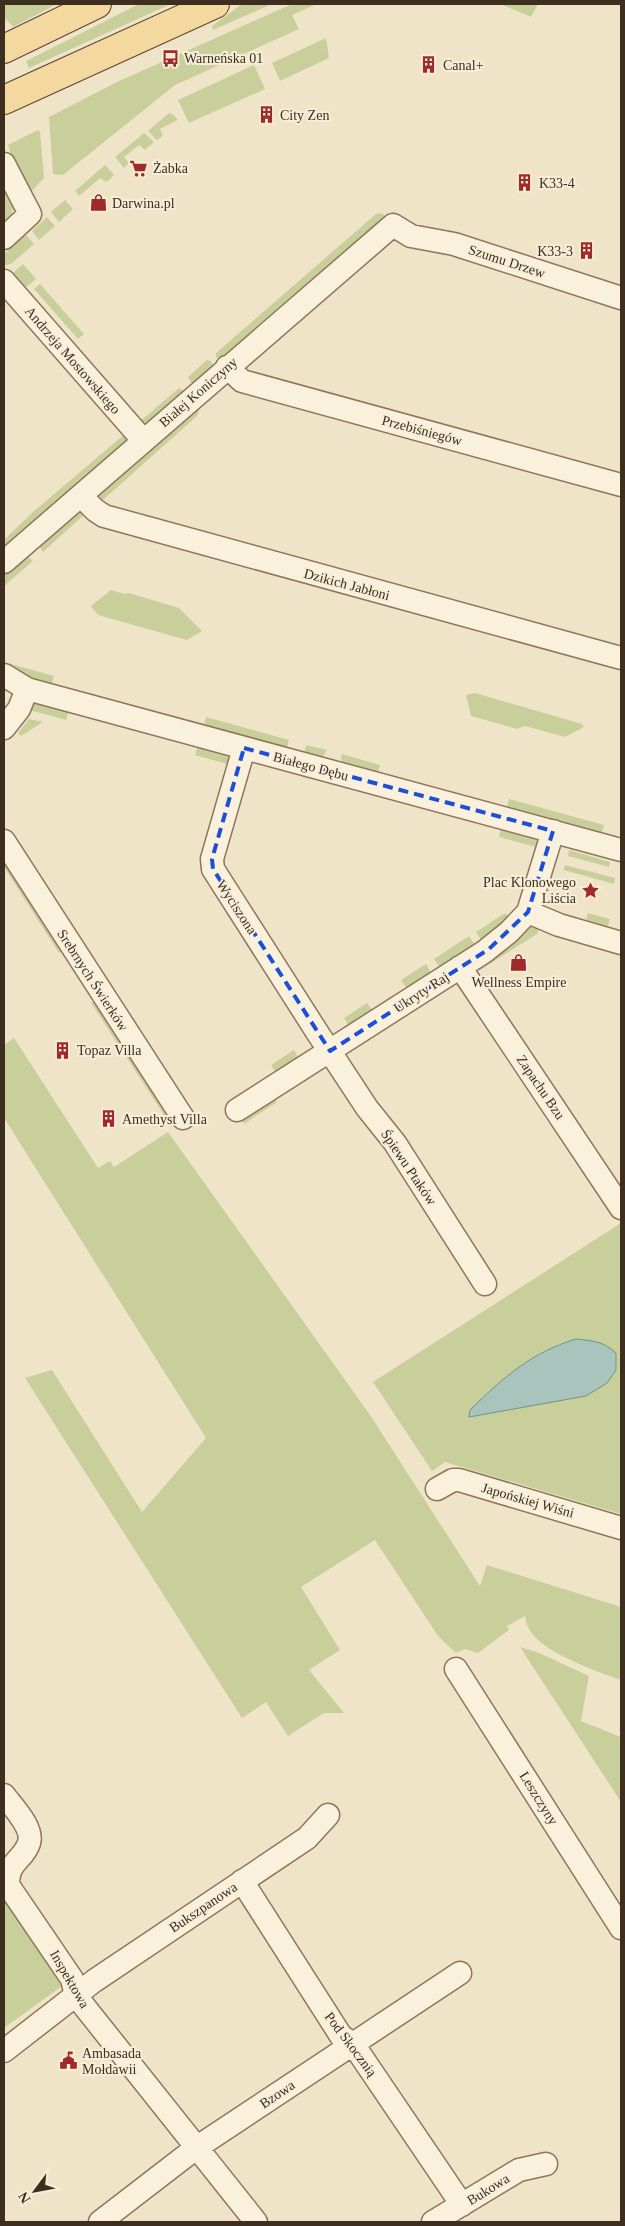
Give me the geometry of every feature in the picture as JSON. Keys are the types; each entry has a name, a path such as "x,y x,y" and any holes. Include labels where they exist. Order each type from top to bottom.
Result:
{"main road":[{"path":"4,48 97,4"},
{"path":"6,103 216,4"}],"street":[{"path":"4,164 30,214 4,238"},
{"name":"Szumu Drzew","path":"393,225 411,236 454,244 621,298"},
{"name":"Białej Koniczyny","path":"4,562 393,225"},
{"name":"Andrzeja Mostowskiego","path":"4,281 143,440"},
{"name":"Przebiśniegów","path":"227,367 242,381 621,485"},
{"name":"Dzikich Jabłoni","path":"81,496 104,516 621,658"},
{"name":"Białego Dębu","path":"4,675 27,689 621,850"},
{"path":"4,728 19,709 27,689"},
{"name":"Wyciszona","path":"244,748 212,859 213,869 330,1051"},
{"name":"Ukryty Raj","path":"237,1110 498,942 528,912 553,831"},
{"name":"Srebrnych Świerków","path":"4,841 183,1118"},
{"path":"528,912 559,925 621,943"},
{"name":"Zapachu Bzu","path":"460,966 620,1212"},
{"name":"Śpiewu Ptaków","path":"330,1051 367,1108 395,1143 485,1284"},
{"name":"Japońskiej Wiśni","path":"437,1489 454,1480 459,1480 621,1528"},
{"name":"Leszczyny","path":"456,1669 621,1928"},
{"name":"Inspektowa","path":"4,1795 23,1822 29,1837 29,1844 10,1868 8,1885 72,1978 76,1996 256,2222"},
{"name":"Bukszpanowa","path":"4,2051 94,1981 307,1838 328,1816"},
{"name":"Pod Skocznią","path":"242,1881 341,2036 353,2044 462,2205"},
{"name":"Bzowa","path":"100,2222 196,2148 460,1973"},
{"name":"Bukowa","path":"432,2222 518,2170 546,2164"}],"highlighted area":[{"path":"244,748 553,831 528,912 489,949 330,1051 213,869 212,859"}],"green space":[{"path":"4,4 57,4 13,27 4,17"},
{"path":"139,4 171,4 29,68 26,61"},
{"path":"242,4 272,4 213,30 212,26"},
{"path":"292,4 317,4 292,15 299,29 175,85 63,175 53,174 49,117 117,82"},
{"path":"500,4 538,4 531,17"},
{"path":"326,38 329,58 280,81 272,63"},
{"path":"254,65 265,89 189,123 178,100"},
{"path":"169,113 178,120 160,129 163,136 157,140 148,131"},
{"path":"38,130 40,132 44,178 30,193 14,164 8,145"},
{"path":"144,133 154,142 145,150 139,145 124,157 129,163 124,168 115,157"},
{"path":"105,165 114,175 107,182 100,178 79,196 75,191"},
{"path":"4,190 13,208 10,218 4,223"},
{"path":"65,200 73,209 59,222 51,212"},
{"path":"381,213 384,215 383,220 222,360 216,357 216,353 376,214"},
{"path":"47,217 55,226 39,240 32,231"},
{"path":"26,235 34,244 11,264 6,265 4,254"},
{"path":"23,264 36,279 26,287 13,273"},
{"path":"40,284 84,334 78,339 34,289"},
{"path":"207,360 211,361 214,368 193,386 188,377"},
{"path":"179,388 186,393 155,420 137,424"},
{"path":"195,404 200,408 197,416 104,499 97,503 96,494"},
{"path":"126,433 127,443 4,553 4,540 33,512"},
{"path":"79,510 87,512 43,552 39,546"},
{"path":"26,555 33,561 4,586 4,572"},
{"path":"111,590 125,594 129,593 179,608 202,631 187,640 98,615 91,606"},
{"path":"4,662 54,676 51,687 4,667"},
{"path":"475,693 582,724 584,727 565,737 525,726 517,729 471,716 466,695"},
{"path":"35,703 70,707 66,720 29,710"},
{"path":"206,717 289,740 286,752 203,730"},
{"path":"29,719 43,722 21,736 18,733"},
{"path":"199,742 225,750 231,765 195,755"},
{"path":"306,745 327,750 322,758 304,757"},
{"path":"342,754 380,765 377,777 343,765"},
{"path":"509,799 604,825 601,837 506,811"},
{"path":"502,824 537,838 540,848 499,837"},
{"path":"569,850 610,862 609,867 568,856"},
{"path":"8,860 65,949 59,953 4,867 4,863"},
{"path":"565,865 615,878 614,884 564,870"},
{"path":"505,913 509,918 482,941 476,932"},
{"path":"588,913 610,919 608,926 586,920"},
{"path":"534,926 539,928 537,934 480,970 476,970 527,927"},
{"path":"469,936 475,945 441,969 434,959"},
{"path":"426,964 432,975 407,989 401,980"},
{"path":"97,999 173,1117 169,1120 91,1003"},
{"path":"367,1003 373,1011 350,1028 344,1018"},
{"path":"14,1038 98,1168 110,1161 114,1167 168,1132 370,1415 480,1586 487,1565 621,1607 621,1680 569,1660 544,1645 528,1627 525,1616 507,1626 509,1630 478,1653 465,1649 456,1653 438,1636 375,1540 301,1587 340,1650 309,1670 344,1713 324,1713 288,1736 266,1702 242,1718 25,1378 52,1370 142,1512 206,1438 4,1118 4,1045"},
{"path":"294,1050 301,1062 276,1073 271,1065"},
{"path":"275,1099 277,1102 244,1124 241,1118"},
{"path":"621,1223 621,1514 445,1462 432,1471 373,1382"},
{"path":"520,1647 539,1653 589,1676 581,1721 621,1737 621,1802"},
{"path":"4,1888 69,1981 4,2028"}],"water":[{"path":"576,1339 602,1344 616,1353 616,1370 607,1383 586,1396 469,1417 470,1410 494,1387 518,1368 545,1352"}],"place":[{"name":"Warneńska 01","path":"170,58"},
{"name":"Canal+","path":"429,65"},
{"name":"City Zen","path":"266,115"},
{"name":"Żabka","path":"139,168"},
{"name":"K33-4","path":"525,183"},
{"name":"Darwina.pl","path":"98,203"},
{"name":"K33-3","path":"587,251"},
{"name":"Plac Klonowego Liścia","path":"590,890"},
{"name":"Wellness Empire","path":"519,962"},
{"name":"Topaz Villa","path":"63,1050"},
{"name":"Amethyst Villa","path":"108,1119"},
{"name":"Ambasada Mołdawii","path":"68,2061"}]}
